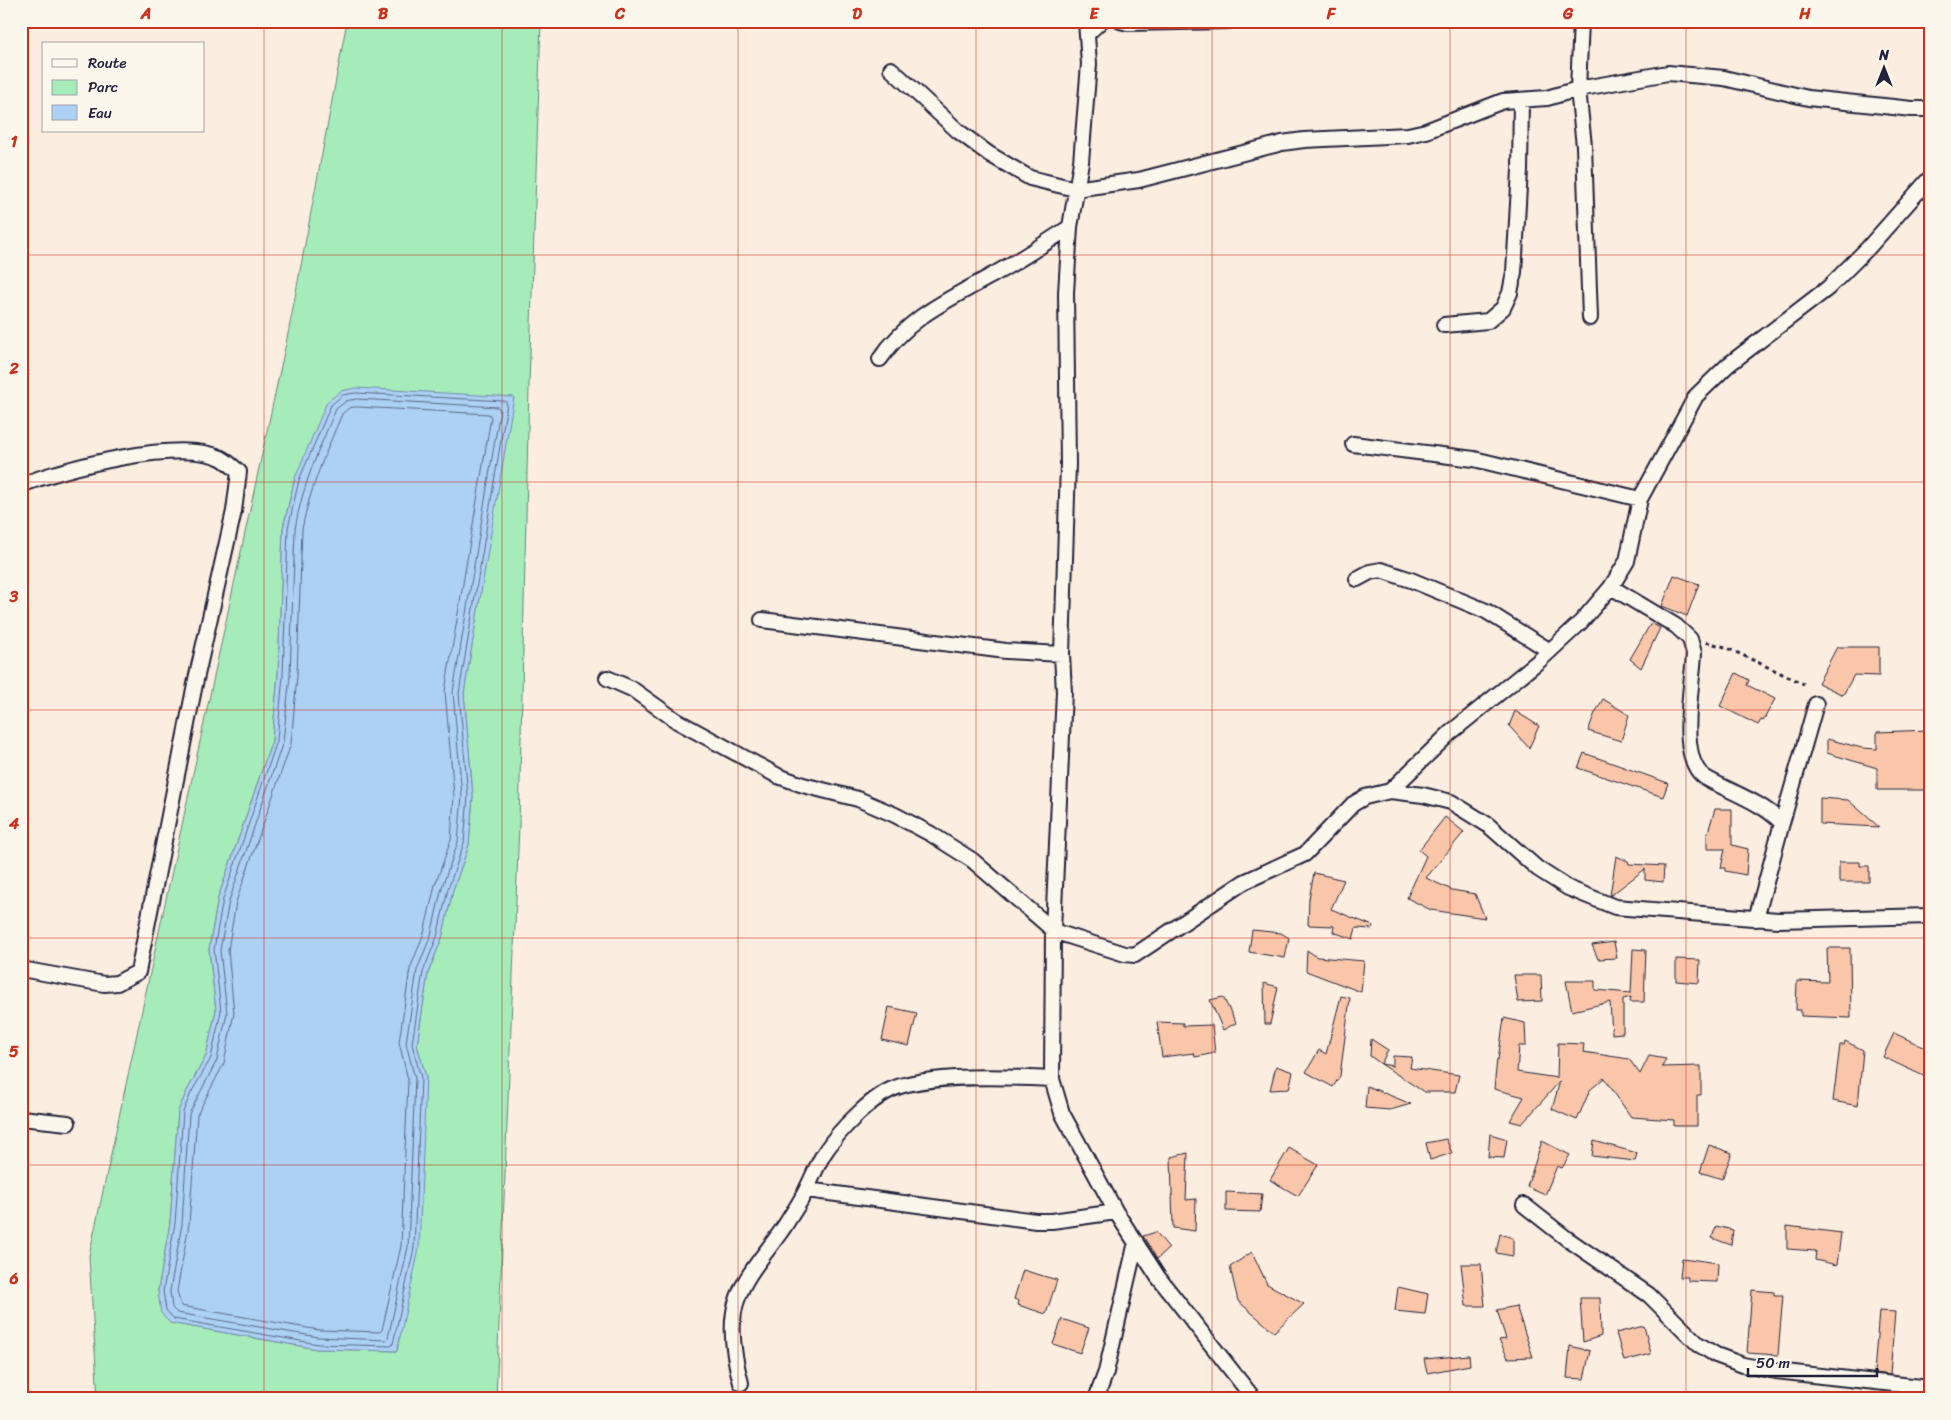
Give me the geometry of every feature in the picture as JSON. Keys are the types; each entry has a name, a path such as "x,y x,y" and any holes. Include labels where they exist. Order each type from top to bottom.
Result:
{"street":[{"path":"1101,21 1087,27 1089,64 1085,128 1070,227 1066,293 1068,464 1062,654 1064,692 1053,930 1052,1079 1062,1112 1116,1212 1158,1277 1254,1399"},
{"path":"1120,21 1128,23 1229,21"},
{"path":"1581,21 1578,88 1584,146 1590,318"},
{"path":"891,69 958,130 988,154 1030,178 1075,189 1139,180 1289,142 1408,135 1426,131 1502,101 1547,98 1578,88 1668,73 1696,74 1742,81 1808,98 1930,109"},
{"path":"1444,325 1488,322 1503,308 1510,293 1514,272 1521,100"},
{"path":"1390,790 1450,733 1550,651 1581,622 1611,587 1627,561 1640,499 1696,396 1728,366 1828,288 1868,248 1930,178"},
{"path":"880,359 895,338 941,302 1021,259 1070,227"},
{"path":"1353,444 1474,459 1640,499"},
{"path":"21,484 46,475 130,455 195,451 221,458 239,472 234,511 191,704 138,972 117,983 104,984 21,969"},
{"path":"1357,579 1370,572 1381,570 1411,580 1486,611 1550,651"},
{"path":"1611,587 1676,626 1691,642 1694,653 1688,750 1694,767 1704,777 1769,810 1782,823"},
{"path":"762,620 1006,651 1062,654"},
{"path":"607,678 632,689 677,721 778,776 803,785 858,799 895,815 931,834 972,860 1053,930 1125,954 1135,955 1244,882 1305,854 1353,804 1365,797 1390,790 1451,802 1488,825 1538,869 1568,888 1615,907 1756,919 1827,920 1930,916"},
{"path":"1756,919 1816,704"},
{"path":"741,1383 735,1363 733,1334 734,1312 740,1290 788,1222 807,1190 827,1149 855,1118 891,1089 910,1083 994,1077 1052,1079"},
{"path":"21,1118 68,1123"},
{"path":"807,1190 1036,1221 1052,1221 1116,1212"},
{"path":"1524,1205 1566,1238 1649,1295 1698,1344 1716,1355 1743,1365 1776,1371 1930,1388"},
{"path":"1096,1399 1106,1372 1136,1242"}],"path":[{"path":"1691,642 1706,642 1725,647 1804,684"}],"green space":[{"path":"347,21 541,21 529,385 519,825 496,1399 98,1399 89,1256 289,329","holes":["513,397 464,693 473,796 469,845 453,890 442,938 428,973 417,1045 426,1077 397,1351 317,1349 171,1323 158,1291 170,1223 178,1111 206,1056 216,1010 209,949 218,898 272,741 278,675 283,528 295,478"]}],"water":[{"path":"356,388 514,397 464,693 473,796 469,845 453,890 442,938 428,973 417,1045 426,1077 419,1249 397,1351 317,1349 170,1323 161,1313 158,1291 170,1223 178,1111 206,1056 216,1010 209,949 218,898 272,741 278,675 283,528 295,478 327,402 341,391"}],"building":[{"path":"1674,575 1699,584 1687,616 1662,606"},
{"path":"1651,623 1660,628 1641,668 1630,659"},
{"path":"1837,647 1879,647 1879,676 1854,675 1843,695 1818,683"},
{"path":"1736,673 1749,680 1747,685 1775,699 1763,721 1761,720 1758,725 1720,706"},
{"path":"1603,699 1629,715 1621,741 1588,731"},
{"path":"1515,711 1539,726 1529,748 1509,726"},
{"path":"1929,730 1930,790 1877,790 1877,768 1827,753 1827,739 1862,748 1877,749 1877,732"},
{"path":"1584,753 1668,783 1663,797 1578,768"},
{"path":"1820,798 1848,800 1879,827 1820,824"},
{"path":"1715,809 1732,809 1732,845 1748,849 1746,875 1725,871 1725,868 1721,868 1725,849 1707,849 1707,835"},
{"path":"1445,817 1464,832 1426,878 1452,890 1475,894 1485,918 1431,910 1407,898 1426,856 1419,850"},
{"path":"1616,856 1628,861 1629,864 1664,866 1663,882 1645,880 1645,869 1610,896"},
{"path":"1839,862 1860,862 1860,866 1869,866 1869,882 1839,882"},
{"path":"1314,873 1344,880 1331,909 1373,926 1372,929 1356,928 1353,939 1333,932 1334,926 1308,925 1309,899"},
{"path":"1252,930 1281,933 1289,938 1285,958 1249,952"},
{"path":"1614,942 1617,958 1598,959 1592,945"},
{"path":"1827,948 1850,948 1851,1018 1801,1016 1801,1010 1796,1010 1797,981 1828,982"},
{"path":"1633,949 1646,950 1644,1002 1630,1002 1631,997 1623,999 1623,1033 1612,1034 1610,1002 1572,1011 1566,981 1595,981 1595,990 1631,993"},
{"path":"1307,950 1317,957 1364,961 1361,992 1306,971"},
{"path":"1676,959 1700,960 1699,983 1676,981"},
{"path":"1514,975 1541,975 1542,1001 1518,1002"},
{"path":"1264,983 1278,987 1270,1024 1265,1024"},
{"path":"1341,996 1350,998 1340,1076 1333,1087 1306,1072 1319,1050 1326,1054"},
{"path":"1223,997 1236,1023 1223,1030 1210,1000"},
{"path":"889,1007 917,1013 909,1046 882,1040"},
{"path":"1504,1018 1525,1023 1526,1046 1519,1046 1517,1072 1557,1078 1558,1043 1584,1044 1583,1052 1629,1059 1640,1074 1649,1056 1666,1059 1662,1067 1701,1066 1701,1095 1697,1095 1697,1126 1674,1126 1674,1120 1631,1117 1604,1078 1590,1090 1577,1120 1552,1109 1560,1081 1522,1124 1510,1121 1524,1097 1494,1089"},
{"path":"1157,1022 1183,1023 1183,1026 1212,1025 1215,1053 1195,1057 1194,1053 1162,1057"},
{"path":"1894,1033 1930,1050 1930,1079 1883,1057"},
{"path":"1371,1039 1388,1050 1381,1064 1370,1056"},
{"path":"1845,1041 1863,1050 1858,1106 1833,1101 1840,1045 1844,1045"},
{"path":"1393,1056 1412,1057 1410,1068 1459,1075 1455,1092 1424,1092 1381,1064 1393,1066"},
{"path":"1276,1066 1293,1072 1289,1089 1270,1090"},
{"path":"1367,1086 1411,1104 1390,1110 1365,1108"},
{"path":"1490,1134 1507,1139 1504,1158 1488,1157"},
{"path":"1446,1139 1452,1153 1430,1160 1426,1143"},
{"path":"1542,1141 1570,1155 1562,1168 1557,1166 1545,1195 1527,1187"},
{"path":"1594,1141 1637,1153 1635,1161 1592,1156"},
{"path":"1709,1145 1732,1153 1722,1179 1700,1172"},
{"path":"1289,1148 1318,1165 1298,1196 1270,1180"},
{"path":"1188,1153 1186,1200 1196,1199 1195,1231 1173,1228 1171,1157"},
{"path":"1226,1192 1262,1194 1260,1212 1226,1211"},
{"path":"1716,1226 1733,1230 1731,1245 1712,1238"},
{"path":"1787,1226 1841,1233 1837,1265 1815,1260 1816,1251 1787,1249"},
{"path":"1156,1232 1169,1248 1157,1259 1143,1236"},
{"path":"1500,1234 1513,1238 1513,1256 1496,1253"},
{"path":"1252,1252 1267,1284 1304,1304 1274,1332 1238,1301 1230,1267"},
{"path":"1682,1258 1718,1263 1717,1282 1688,1281 1688,1277 1680,1277"},
{"path":"1461,1264 1481,1264 1485,1306 1466,1306"},
{"path":"1023,1270 1057,1280 1046,1314 1018,1305 1019,1301 1014,1299"},
{"path":"1398,1287 1428,1294 1425,1314 1395,1311"},
{"path":"1752,1290 1774,1292 1774,1295 1783,1295 1778,1355 1747,1353"},
{"path":"1580,1298 1600,1298 1601,1336 1583,1342"},
{"path":"1516,1306 1533,1357 1508,1358 1499,1340 1506,1339 1497,1310"},
{"path":"1879,1311 1895,1312 1890,1375 1874,1373"},
{"path":"1062,1319 1089,1328 1080,1353 1053,1344"},
{"path":"1644,1326 1651,1354 1624,1361 1616,1333"},
{"path":"1570,1346 1590,1351 1584,1379 1567,1378"},
{"path":"1469,1355 1470,1365 1427,1373 1424,1359"}]}
